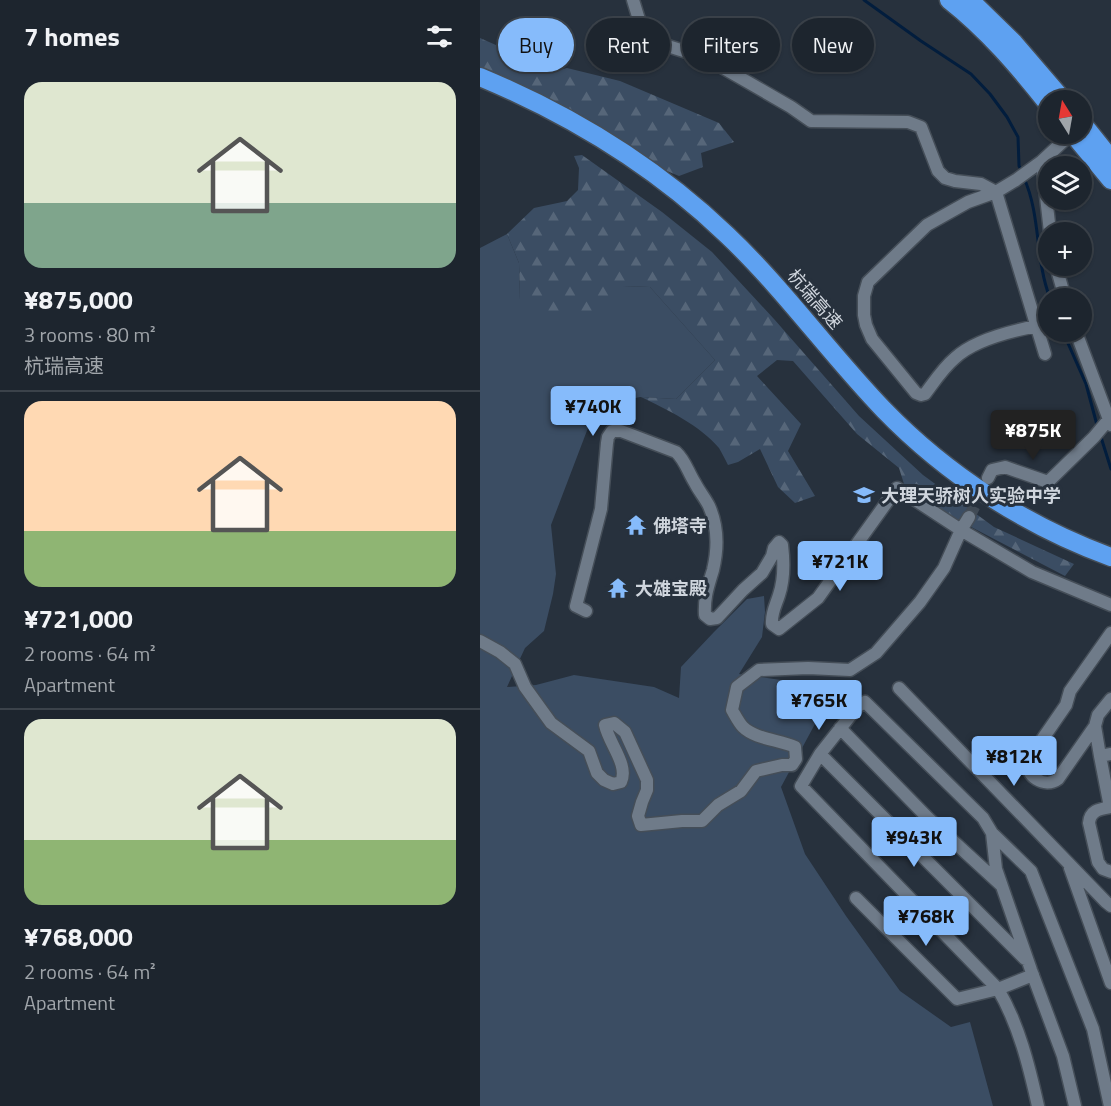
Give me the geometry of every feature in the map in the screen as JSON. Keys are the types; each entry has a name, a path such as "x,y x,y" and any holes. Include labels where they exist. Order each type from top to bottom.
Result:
{"highway":[{"path":"949,0 995,42 1038,92"},
{"path":"970,0 1014,43 1054,90"},
{"name":"杭瑞高速","path":"480,77 575,122 617,147 655,174 698,208 738,245 870,395 896,423 932,454 973,485 1014,511 1063,537 1111,557"},
{"name":"杭瑞高速","path":"480,90 533,114 586,143 640,178 676,206 742,267 877,420 937,474 982,506 1036,537 1111,570"},
{"path":"1092,141 1111,159"},
{"path":"1088,144 1111,180"}],"street":[{"path":"633,0 644,36 655,42 706,58 811,121 909,122 921,127 938,171 945,178 981,184 996,192 1045,354"},
{"path":"1047,156 1061,144"},
{"path":"1037,326 977,344 955,357 925,394 921,395 916,393 872,339 864,315 864,296 867,282 927,225 968,202 996,192 1038,164"},
{"path":"988,478 992,470 1005,467 1048,482 1108,423 1080,342"},
{"path":"586,611 576,606 601,510 607,443 612,431 621,431 676,452 710,508 717,546 704,599 705,615 710,619 717,618 762,573 779,542 782,545 784,557 783,576 780,593 771,616 772,624 778,629 786,624 818,598 897,488 961,530 1032,572 1111,605"},
{"path":"480,641 515,664 525,687 551,723 589,751 597,773 604,780 613,784 621,782 624,776 622,764 605,725 614,723 625,732 647,780 647,790 638,816 641,825 702,821 718,805 741,791 756,771 792,765 796,759 795,747 764,738 743,728 732,710 737,687 759,670 808,668 849,670 876,652 920,602 944,568 969,517"},
{"path":"1111,633 1070,691 1066,705 1028,760 1028,771 1044,783 1053,783 1058,779 1095,726 1098,715 1111,699"},
{"path":"899,688 1111,906"},
{"path":"1038,1106 1028,1060 1009,1007 998,989 801,786 820,754 858,706 865,702 983,818 992,833 1031,871 1093,1029 1110,1106"},
{"path":"1095,726 1106,755 1111,807 1099,809 1093,813 1089,824 1098,862 1103,869 1111,872"},
{"path":"840,728 928,818 1002,886"},
{"path":"820,754 1028,962"},
{"path":"992,833 996,869 1063,1056 1075,1106"},
{"path":"1069,864 1111,983"},
{"path":"856,898 957,999 998,989 1033,975"}],"green space":[{"path":"480,38 498,46 498,72 574,72 574,70 620,81 719,123 734,142 701,153 703,167 679,176 645,162 480,72"},
{"path":"582,155 662,212 712,252 859,416 923,475 994,527 1074,564 1065,576 954,518 904,484 899,468 857,434 793,361 777,360 757,376 801,424 788,451 815,496 795,503 778,487 760,449 728,465 719,448 703,432 641,397 676,399 715,360 650,287 624,286 598,315 555,316 520,300 519,263 507,234 534,208 567,201 578,190 579,168 574,156"},
{"path":"507,234 519,263 520,300 624,286 650,287 715,360 676,399 640,397 596,407 551,525 556,574 544,631 525,648 507,687 536,685 574,675 654,687 679,698 681,667 747,599 764,596 762,637 739,674 836,688 843,695 815,724 781,787 805,854 900,991 951,1027 970,1022 993,1106 480,1106 480,248"}],"waterway":[{"path":"864,0 971,74 990,94 1018,137 1019,166 1022,171"},
{"path":"1024,178 1033,207 1047,288"},
{"path":"1067,342 1086,384 1097,425"},
{"path":"1100,434 1111,469"}],"tunnel":[{"path":"969,517 985,485"}],"place":[{"name":"大理天骄树人实验中学","path":"864,495"},
{"name":"佛塔寺","path":"636,525"},
{"name":"大雄宝殿","path":"618,588"}]}
